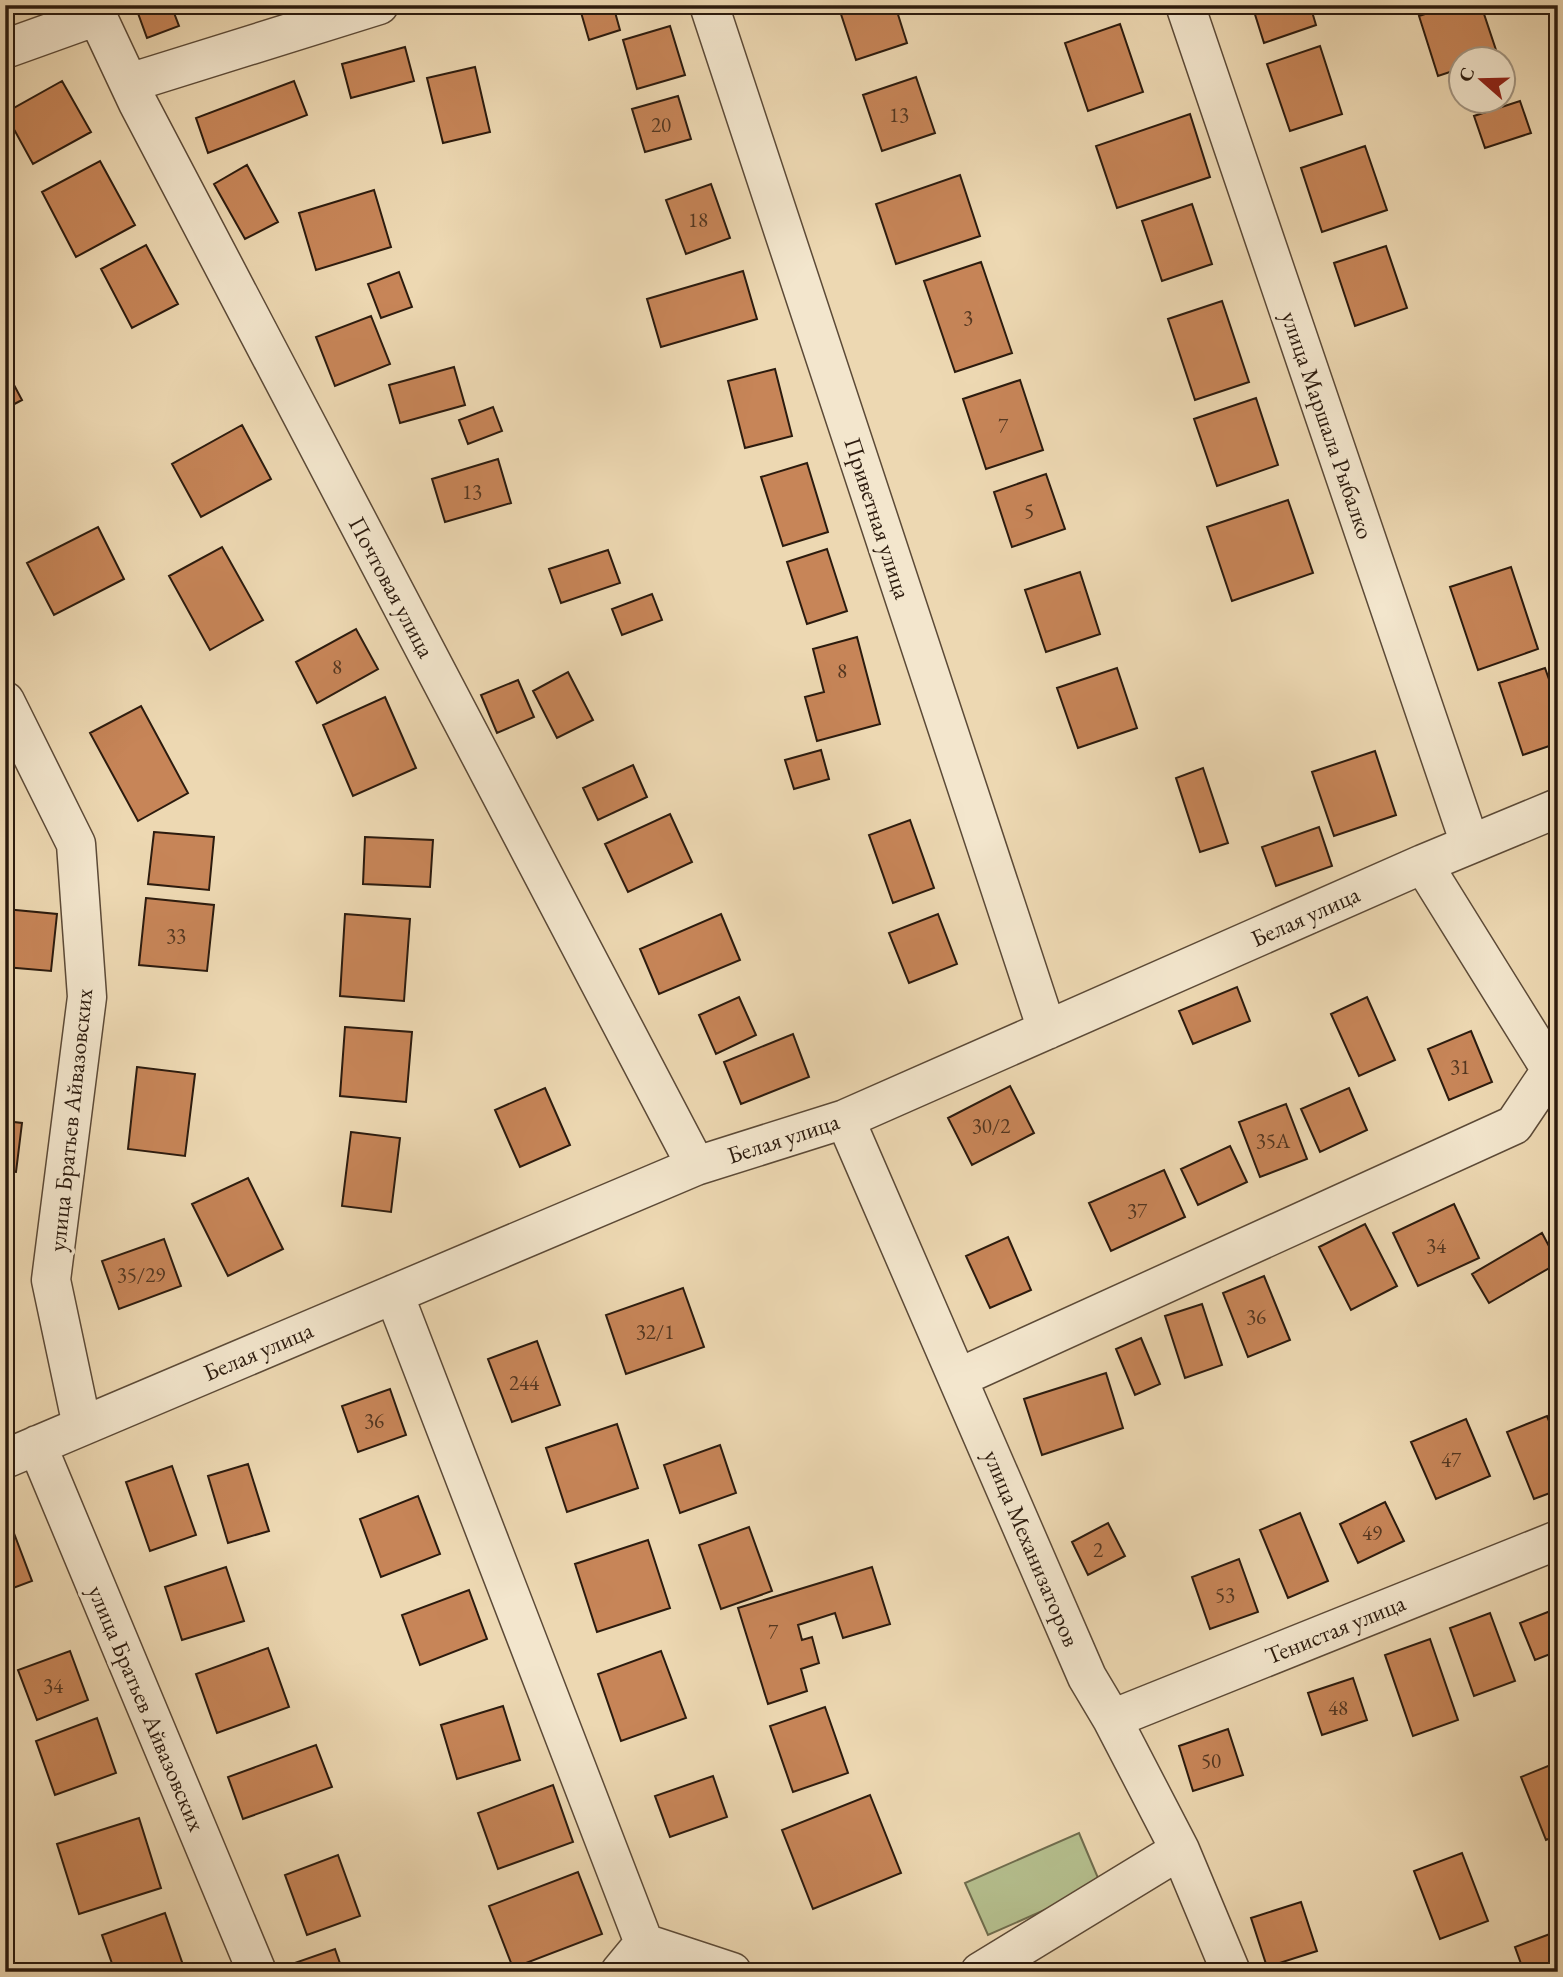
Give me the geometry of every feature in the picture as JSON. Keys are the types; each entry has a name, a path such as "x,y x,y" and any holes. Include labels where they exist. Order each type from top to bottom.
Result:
{"street":[{"path":"129,83 379,5"},
{"name":"Приветная улица","path":"709,5 1047,1030"},
{"name":"улица Маршала Рыбалко","path":"1185,5 1470,844"},
{"path":"5,49 95,11"},
{"name":"Почтовая улица","path":"95,11 138,103 696,1166"},
{"name":"улица Братьев Айвазовских","path":"5,701 76,844 88,997 51,1280 82,1426"},
{"name":"Белая улица","path":"21,1452 696,1166 845,1119 1423,864 1558,808"},
{"path":"958,1378 1514,1125 1551,1070 1423,864"},
{"name":"улица Механизаторов","path":"845,1119 1087,1677 1112,1719 1180,1850 1231,1972"},
{"path":"394,1294 632,1958 732,1972"},
{"name":"улица Братьев Айвазовских","path":"21,1452 257,1972"},
{"name":"Тенистая улица","path":"1112,1719 1558,1540"},
{"path":"981,1972 1180,1850"}],"green space":[{"path":"1079,1833 1101,1885 988,1935 965,1883"}],"building":[{"path":"135,5 171,5 179,26 147,38"},
{"path":"593,5 613,5 620,30 589,40 580,9"},
{"path":"838,5 895,5 907,43 856,60"},
{"path":"1069,5 1094,5 1071,13"},
{"path":"1252,5 1310,5 1316,25 1264,43"},
{"path":"1452,5 1481,5 1495,46 1448,46 1448,73 1438,76 1419,16"},
{"path":"1120,24 1143,92 1088,111 1065,43"},
{"path":"670,26 685,75 637,89 623,40"},
{"path":"1320,46 1342,114 1290,131 1267,64"},
{"path":"405,47 414,81 351,98 342,64"},
{"path":"475,67 490,132 443,143 427,78"},
{"path":"916,77 935,133 882,151 863,95"},
{"path":"62,81 91,132 33,164 5,113"},
{"path":"294,81 307,115 208,153 196,118"},
{"path":"678,96 691,139 645,152 632,109"},
{"path":"1518,102 1531,133 1485,148 1474,116 1518,116"},
{"path":"1190,114 1210,177 1117,208 1096,146"},
{"path":"1365,146 1387,210 1322,232 1301,168"},
{"path":"100,161 135,225 76,257 42,192"},
{"path":"247,165 278,222 245,239 214,184"},
{"path":"960,175 980,236 896,264 876,204"},
{"path":"711,184 730,238 686,254 666,200"},
{"path":"374,190 391,247 316,270 299,213"},
{"path":"1192,204 1212,264 1162,281 1142,221"},
{"path":"146,245 178,304 132,328 101,269"},
{"path":"1386,246 1407,308 1355,326 1334,263"},
{"path":"981,262 1012,353 955,372 924,281"},
{"path":"743,271 757,319 661,347 647,299"},
{"path":"399,272 412,307 381,318 368,284"},
{"path":"1222,301 1249,382 1195,400 1168,319"},
{"path":"371,316 390,364 335,386 316,337"},
{"path":"454,367 465,405 400,423 389,385"},
{"path":"5,368 22,400 5,409"},
{"path":"775,369 792,436 745,448 728,381"},
{"path":"1020,380 1043,450 986,469 963,399"},
{"path":"1256,398 1278,465 1217,486 1194,419"},
{"path":"493,407 502,431 468,444 459,420"},
{"path":"242,425 271,479 201,517 172,464"},
{"path":"498,459 511,503 445,522 432,479"},
{"path":"807,463 828,532 783,546 761,477"},
{"path":"1046,474 1065,529 1012,547 994,492"},
{"path":"1288,500 1313,573 1232,601 1207,527"},
{"path":"98,527 124,579 54,615 27,563"},
{"path":"222,547 263,620 210,650 169,576"},
{"path":"827,549 847,611 807,624 787,562"},
{"path":"608,550 620,583 561,603 549,569"},
{"path":"1511,567 1538,649 1478,670 1450,587"},
{"path":"1080,572 1100,634 1046,652 1025,590"},
{"path":"652,594 662,620 622,635 612,609"},
{"path":"356,629 378,669 317,703 296,662"},
{"path":"857,637 880,724 817,741 805,697 824,692 813,649"},
{"path":"1117,668 1137,728 1078,748 1057,688"},
{"path":"1545,668 1558,705 1558,743 1523,755 1499,683"},
{"path":"568,672 593,720 557,738 533,691"},
{"path":"518,680 534,717 497,733 481,695"},
{"path":"385,697 416,768 353,796 323,725"},
{"path":"141,706 188,793 138,821 90,733"},
{"path":"821,750 829,779 794,789 785,760"},
{"path":"1375,751 1396,815 1334,836 1312,772"},
{"path":"633,765 647,797 598,820 583,788"},
{"path":"1203,768 1228,843 1200,852 1176,778"},
{"path":"670,814 692,862 628,892 605,844"},
{"path":"910,820 934,888 893,903 869,835"},
{"path":"1319,827 1332,866 1276,886 1262,847"},
{"path":"154,832 214,837 209,890 148,884"},
{"path":"365,837 433,840 430,887 363,884"},
{"path":"146,898 214,905 207,971 139,965"},
{"path":"5,909 57,914 51,971 5,967"},
{"path":"345,914 410,919 404,1001 340,996"},
{"path":"721,914 740,960 659,994 640,949"},
{"path":"938,914 957,964 909,983 889,933"},
{"path":"1237,987 1250,1021 1193,1044 1179,1011"},
{"path":"5,990 12,990 6,1057 5,1057"},
{"path":"739,997 756,1035 716,1054 699,1015"},
{"path":"1367,997 1395,1060 1359,1076 1331,1014"},
{"path":"345,1027 412,1032 406,1102 340,1096"},
{"path":"1471,1031 1492,1082 1449,1100 1428,1049"},
{"path":"793,1034 809,1077 741,1104 724,1062"},
{"path":"137,1067 195,1074 185,1156 128,1149"},
{"path":"1010,1086 1034,1133 972,1165 948,1118"},
{"path":"545,1088 570,1145 520,1167 495,1110"},
{"path":"1349,1088 1367,1130 1320,1152 1301,1109"},
{"path":"1286,1104 1307,1159 1260,1177 1239,1122"},
{"path":"5,1121 22,1123 16,1172 5,1171"},
{"path":"351,1132 400,1138 391,1212 342,1206"},
{"path":"1230,1146 1247,1182 1198,1205 1181,1169"},
{"path":"1164,1170 1185,1217 1111,1251 1089,1203"},
{"path":"248,1178 283,1249 228,1276 192,1204"},
{"path":"1454,1204 1479,1258 1418,1286 1393,1233"},
{"path":"1365,1224 1397,1286 1351,1310 1319,1247"},
{"path":"1542,1233 1558,1263 1489,1303 1472,1274"},
{"path":"1008,1237 1031,1290 990,1308 966,1256"},
{"path":"164,1239 181,1286 119,1309 102,1261"},
{"path":"1264,1276 1290,1340 1248,1357 1223,1293"},
{"path":"683,1288 704,1347 626,1374 606,1315"},
{"path":"1202,1304 1222,1365 1185,1378 1165,1316"},
{"path":"1141,1338 1160,1384 1135,1395 1116,1349"},
{"path":"537,1341 560,1405 512,1422 488,1359"},
{"path":"1106,1373 1123,1428 1042,1455 1024,1399"},
{"path":"390,1389 406,1435 358,1452 342,1406"},
{"path":"1547,1416 1558,1443 1558,1490 1534,1499 1507,1432"},
{"path":"1466,1419 1490,1476 1436,1499 1411,1442"},
{"path":"617,1424 638,1488 567,1512 546,1448"},
{"path":"720,1445 736,1493 680,1513 664,1465"},
{"path":"248,1464 269,1531 228,1543 208,1476"},
{"path":"172,1466 196,1535 150,1551 126,1482"},
{"path":"418,1496 440,1554 381,1577 360,1519"},
{"path":"1385,1502 1404,1541 1358,1563 1340,1524"},
{"path":"1300,1513 1328,1581 1288,1598 1260,1530"},
{"path":"1108,1523 1125,1556 1088,1575 1072,1542"},
{"path":"749,1527 772,1591 721,1609 699,1545"},
{"path":"12,1528 32,1581 5,1591 5,1530"},
{"path":"648,1540 670,1608 597,1632 575,1564"},
{"path":"1239,1559 1258,1612 1210,1629 1192,1577"},
{"path":"226,1567 244,1621 182,1640 165,1587"},
{"path":"872,1567 890,1624 843,1638 835,1613 798,1625 802,1640 812,1637 819,1663 801,1669 807,1691 768,1704 738,1608"},
{"path":"469,1590 487,1639 420,1665 402,1615"},
{"path":"1558,1608 1558,1651 1535,1660 1520,1623"},
{"path":"1490,1613 1515,1681 1474,1696 1450,1628"},
{"path":"1430,1639 1458,1720 1413,1736 1385,1655"},
{"path":"268,1648 289,1707 217,1733 196,1674"},
{"path":"70,1651 88,1700 37,1720 18,1670"},
{"path":"661,1651 686,1718 621,1741 598,1674"},
{"path":"1353,1678 1367,1720 1322,1735 1308,1693"},
{"path":"503,1706 520,1760 457,1779 441,1725"},
{"path":"825,1707 848,1773 793,1792 770,1726"},
{"path":"97,1718 116,1773 55,1795 36,1741"},
{"path":"1228,1729 1243,1775 1193,1791 1179,1746"},
{"path":"316,1745 332,1787 243,1819 228,1777"},
{"path":"1558,1762 1558,1835 1546,1840 1521,1777"},
{"path":"713,1776 727,1817 670,1837 655,1796"},
{"path":"553,1785 573,1842 498,1869 478,1813"},
{"path":"870,1795 901,1873 813,1909 782,1830"},
{"path":"139,1818 161,1888 79,1914 57,1844"},
{"path":"1462,1853 1488,1921 1440,1939 1414,1871"},
{"path":"338,1855 360,1916 307,1935 285,1875"},
{"path":"578,1872 602,1934 513,1968 489,1906"},
{"path":"1301,1902 1317,1951 1267,1967 1251,1918"},
{"path":"165,1913 183,1965 164,1972 115,1972 102,1935"},
{"path":"1558,1931 1558,1972 1524,1972 1515,1947"},
{"path":"335,1949 343,1972 285,1972 283,1967"}]}
